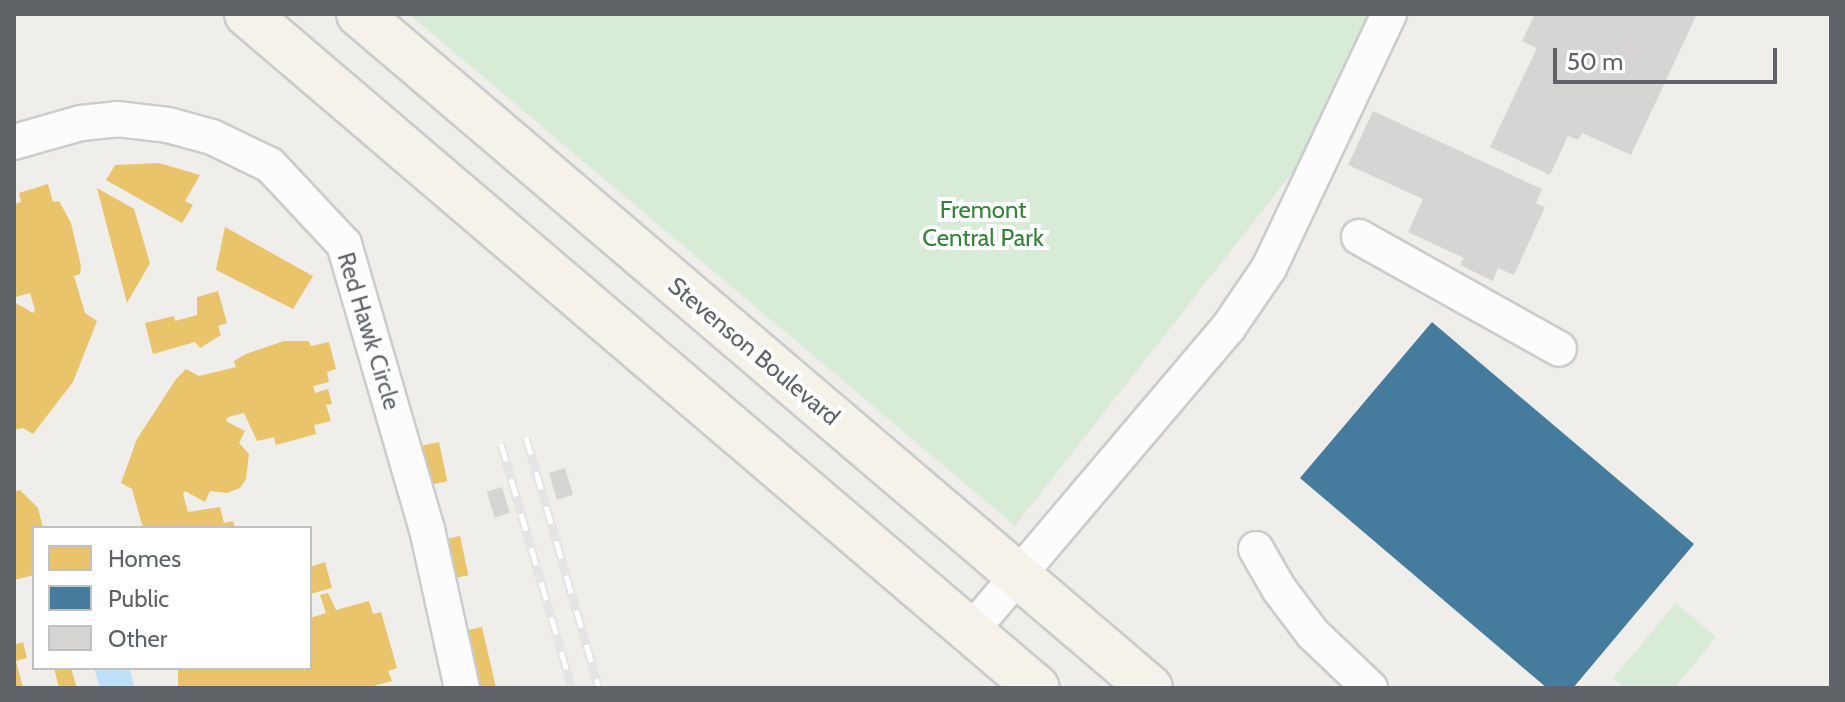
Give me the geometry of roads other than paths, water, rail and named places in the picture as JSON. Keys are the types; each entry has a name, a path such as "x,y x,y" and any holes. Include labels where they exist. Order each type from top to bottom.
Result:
{"main road":[{"path":"247,14 1037,688"},
{"name":"Stevenson Boulevard","path":"359,14 1150,688"}],"street":[{"path":"970,632 1228,328 1269,268 1389,14"},
{"name":"Red Hawk Circle","path":"14,142 81,123 117,119 168,125 212,137 270,165 344,244 427,529 462,688"},
{"path":"1359,237 1559,349"},
{"path":"1256,549 1279,589 1313,634 1370,688"}],"water":[{"path":"95,670 130,670 135,688 100,688"}],"railway":[{"path":"526,437 599,688"},
{"path":"501,444 572,688"}],"park label":[{"name":"Fremont Central Park","path":"983,224"}]}
